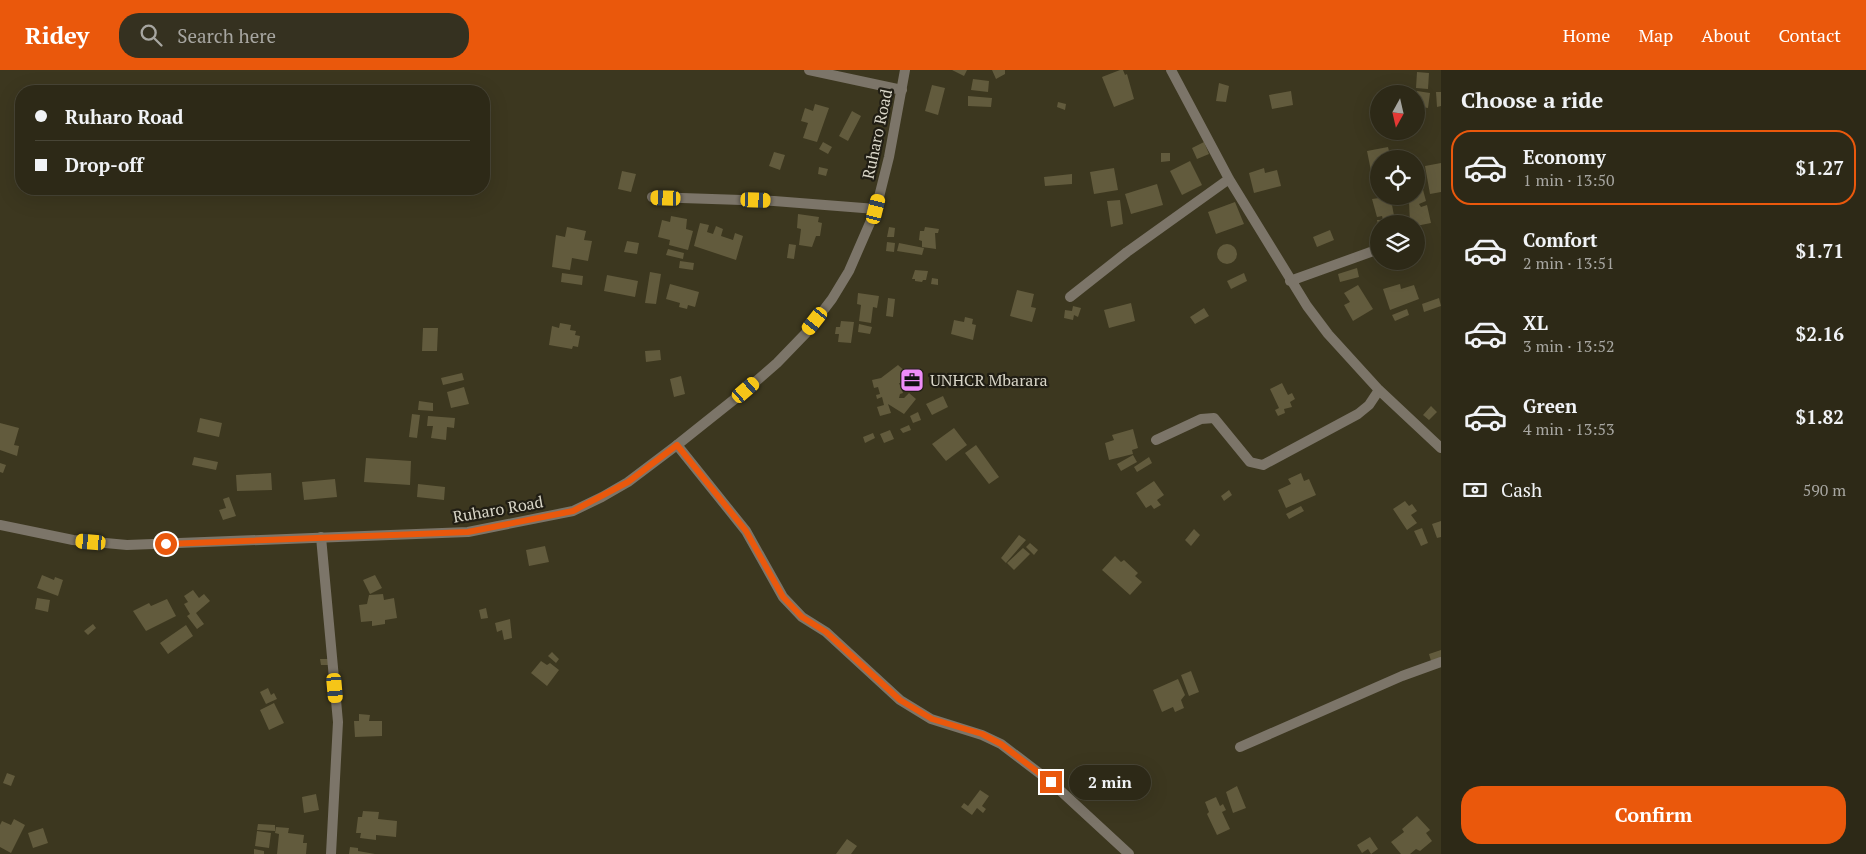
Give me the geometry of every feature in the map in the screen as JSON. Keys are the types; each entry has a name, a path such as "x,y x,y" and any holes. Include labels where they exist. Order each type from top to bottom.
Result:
{"street":[{"path":"809,70 902,90"},
{"name":"Ruharo Road","path":"0,525 72,540 127,545 468,532 573,511 628,482 746,390 777,363 806,332 832,299 849,271 876,209 905,70"},
{"path":"1171,70 1229,179 1290,282 1328,334 1379,390 1441,448"},
{"path":"1070,297 1127,252 1229,179"},
{"path":"652,197 774,201 876,209"},
{"path":"1290,282 1370,252"},
{"path":"1156,440 1201,419 1214,418 1250,462 1262,464 1358,414 1369,405 1379,390"},
{"path":"677,445 746,531 783,597 796,612 826,632 900,700 932,719 982,734 1001,744 1051,782 1129,854"},
{"path":"321,537 338,722 331,854"},
{"path":"1240,747 1402,676 1441,662"}],"building":[{"path":"952,70 967,70 964,76"},
{"path":"992,70 1005,70 1005,74 996,79"},
{"path":"1123,70 1125,75 1127,74 1134,99 1114,107 1102,77"},
{"path":"1417,72 1429,73 1428,89 1425,89 1425,85 1416,85"},
{"path":"973,79 989,81 988,92 971,90"},
{"path":"1219,83 1229,86 1226,102 1216,101"},
{"path":"932,85 945,88 938,115 925,111"},
{"path":"1291,91 1293,105 1272,109 1269,95"},
{"path":"1425,92 1430,93 1428,108 1425,108"},
{"path":"1436,92 1441,92 1441,106 1437,107"},
{"path":"968,96 992,98 991,107 968,106"},
{"path":"1058,102 1066,104 1065,110 1057,107"},
{"path":"815,104 829,108 817,142 803,138 808,123 801,121 805,108 813,111"},
{"path":"852,111 861,116 848,141 839,136"},
{"path":"823,142 832,147 828,154 819,149"},
{"path":"1204,142 1209,154 1197,159 1192,148"},
{"path":"1388,147 1389,150 1372,150"},
{"path":"1370,150 1370,166 1367,151"},
{"path":"774,152 785,155 780,170 769,166"},
{"path":"1161,153 1170,153 1170,161 1161,162"},
{"path":"1190,161 1202,185 1182,195 1170,171"},
{"path":"1441,163 1441,192 1430,194 1425,166"},
{"path":"819,167 828,169 826,176 818,174"},
{"path":"1114,168 1118,190 1094,194 1090,172"},
{"path":"1264,168 1265,173 1277,170 1281,186 1254,193 1249,173"},
{"path":"622,171 636,174 631,192 618,189"},
{"path":"1072,174 1072,184 1045,186 1044,177"},
{"path":"1157,184 1163,205 1131,214 1125,194"},
{"path":"1120,200 1123,224 1111,227 1107,201"},
{"path":"1235,202 1244,224 1216,234 1208,212"},
{"path":"1374,205 1392,205 1394,215 1376,215"},
{"path":"1409,205 1420,205 1421,207 1427,205 1431,223 1425,224 1425,215 1410,215"},
{"path":"798,214 819,217 818,222 822,223 820,236 816,236 812,247 799,245 801,229 797,228"},
{"path":"671,216 687,219 686,229 693,231 688,250 669,245 670,240 658,237 662,220 670,222"},
{"path":"700,223 709,225 707,232 713,234 716,226 723,229 721,236 733,240 735,233 743,236 736,260 694,246"},
{"path":"567,227 586,231 584,240 592,241 588,261 572,258 570,270 552,267 556,235 565,237"},
{"path":"889,227 895,228 894,237 887,237"},
{"path":"925,227 939,229 938,233 935,233 936,249 922,247 922,241 919,240 920,231 924,231"},
{"path":"1330,230 1334,240 1317,247 1313,237"},
{"path":"627,241 639,243 637,254 624,252"},
{"path":"887,242 895,243 894,252 886,251"},
{"path":"899,243 924,248 922,255 897,251"},
{"path":"789,244 796,245 794,259 787,258"},
{"path":"1223,244 1231,244 1237,250 1237,258 1231,264 1223,264 1217,258 1217,250"},
{"path":"668,249 684,253 683,259 666,255"},
{"path":"680,261 694,263 693,270 679,268"},
{"path":"1357,268 1359,277 1340,282 1338,274"},
{"path":"915,270 928,271 926,280 922,282 912,279"},
{"path":"650,272 661,274 656,304 645,303"},
{"path":"562,273 583,276 582,285 561,282"},
{"path":"1244,273 1247,281 1231,289 1227,281"},
{"path":"607,275 638,281 635,297 604,291"},
{"path":"932,278 938,279 938,285 931,284"},
{"path":"670,284 699,292 695,307 688,305 687,309 679,307 680,303 666,299"},
{"path":"1400,284 1401,289 1414,285 1419,299 1390,310 1383,289"},
{"path":"1358,285 1373,309 1353,321 1344,305 1350,302 1344,293"},
{"path":"1017,290 1034,294 1031,307 1036,308 1032,322 1010,316"},
{"path":"858,293 879,296 877,308 873,307 871,323 859,321 861,305 857,304"},
{"path":"888,298 895,299 893,317 886,316"},
{"path":"1439,298 1441,306 1424,312 1422,304"},
{"path":"1131,303 1135,321 1109,328 1104,310"},
{"path":"1073,306 1081,308 1078,317 1074,315 1073,320 1064,318 1065,310 1072,311"},
{"path":"1204,308 1209,316 1195,324 1190,317"},
{"path":"1407,309 1409,315 1395,321 1392,315"},
{"path":"965,317 973,319 972,324 976,325 973,340 951,334 954,320 964,322"},
{"path":"841,321 854,322 851,343 838,342 839,334 835,334 836,327 840,327"},
{"path":"560,323 571,325 570,330 576,331 575,335 580,336 578,347 573,346 572,349 549,345 552,326 559,328"},
{"path":"859,324 872,327 870,334 858,332"},
{"path":"423,328 438,328 437,351 422,351"},
{"path":"660,350 661,360 646,362 645,351"},
{"path":"898,365 907,373 905,383 899,383 903,393 900,394 899,398 904,398 909,393 916,399 904,414 888,404 891,413 880,416 877,407 884,405 882,397 877,399 876,395 880,394 878,387 874,388 872,380 881,378"},
{"path":"462,373 464,380 443,385 441,378"},
{"path":"681,376 685,394 674,397 670,379"},
{"path":"1282,383 1288,395 1292,393 1295,399 1290,402 1292,407 1284,409 1285,413 1278,416 1275,410 1279,408 1270,389"},
{"path":"464,387 469,404 451,408 447,392"},
{"path":"943,396 948,407 932,415 926,404"},
{"path":"419,401 433,403 433,411 418,410"},
{"path":"1431,406 1437,412 1429,420 1423,415"},
{"path":"918,412 921,420 913,423 910,416"},
{"path":"412,414 420,415 417,438 409,437"},
{"path":"428,416 455,418 454,428 447,427 446,440 431,438 433,426 427,426"},
{"path":"200,418 222,423 219,437 197,432"},
{"path":"0,423 19,428 14,445 19,446 17,456 0,450"},
{"path":"909,425 911,430 903,433 900,429"},
{"path":"954,428 967,445 946,461 932,444"},
{"path":"1133,429 1138,448 1132,450 1133,454 1109,460 1105,443 1114,440 1112,435"},
{"path":"890,430 894,439 884,443 880,434"},
{"path":"873,433 875,438 865,443 863,437"},
{"path":"976,445 999,477 989,484 965,453"},
{"path":"1133,455 1137,462 1121,471 1117,464"},
{"path":"194,457 218,462 216,470 192,465"},
{"path":"1149,457 1152,463 1137,472 1134,467"},
{"path":"366,458 411,461 410,485 364,482"},
{"path":"0,463 6,465 3,473 0,472"},
{"path":"271,473 272,490 237,491 236,475"},
{"path":"1301,473 1304,481 1309,479 1316,495 1286,508 1278,490 1291,484 1288,479"},
{"path":"335,479 337,497 304,500 302,482"},
{"path":"1154,481 1164,495 1157,500 1161,505 1154,509 1151,505 1146,508 1136,493"},
{"path":"418,484 445,487 444,500 417,497"},
{"path":"1229,490 1232,495 1224,501 1221,496"},
{"path":"229,497 236,516 223,520 219,510 226,508 223,499"},
{"path":"1405,501 1409,506 1412,504 1417,511 1411,515 1417,523 1407,530 1393,509"},
{"path":"1301,506 1304,511 1289,519 1286,514"},
{"path":"1441,521 1441,537 1437,538 1432,524"},
{"path":"1422,528 1428,543 1421,546 1414,531"},
{"path":"1194,529 1200,535 1191,546 1185,540"},
{"path":"1019,535 1026,540 1006,563 1001,558"},
{"path":"1030,543 1038,550 1034,555 1026,547"},
{"path":"545,546 549,562 529,566 526,550"},
{"path":"1023,548 1030,554 1014,570 1007,563"},
{"path":"1115,556 1121,562 1124,560 1138,573 1135,576 1142,582 1130,595 1102,570"},
{"path":"42,575 54,580 55,577 63,580 58,596 37,588"},
{"path":"375,575 382,588 370,594 363,580"},
{"path":"193,590 199,598 204,594 210,601 196,613 204,624 197,629 187,616 190,614 184,604 188,602 184,596"},
{"path":"383,594 384,600 394,598 397,618 385,620 385,624 372,626 372,621 361,622 359,605 367,604 369,595"},
{"path":"37,598 50,600 48,612 35,609"},
{"path":"167,599 176,616 146,631 133,611 149,603 151,606"},
{"path":"486,608 488,618 481,619 479,610"},
{"path":"510,619 512,638 504,640 502,630 497,632 495,623"},
{"path":"93,624 96,628 88,635 84,631"},
{"path":"186,625 193,636 168,654 160,643"},
{"path":"1441,650 1441,658 1431,661 1429,654"},
{"path":"552,652 559,659 556,663 548,656"},
{"path":"320,659 328,659 328,665 321,665"},
{"path":"541,661 547,665 550,663 559,670 547,686 531,673"},
{"path":"1191,671 1199,692 1189,696 1181,675"},
{"path":"1178,679 1185,695 1181,700 1184,708 1175,712 1173,707 1162,712 1153,690"},
{"path":"268,688 271,695 274,693 277,699 266,704 260,692"},
{"path":"274,703 284,723 269,730 260,710"},
{"path":"359,714 370,715 369,721 382,721 382,736 355,737 354,721 359,721"},
{"path":"7,773 15,776 11,786 3,783"},
{"path":"1237,786 1246,808 1233,813 1226,792"},
{"path":"980,790 989,796 982,806 986,809 983,813 977,808 972,815 961,807 964,803 968,806"},
{"path":"316,794 319,810 304,813 302,797"},
{"path":"1216,797 1220,806 1223,804 1226,810 1222,812 1230,829 1217,835 1207,814 1209,812 1205,802"},
{"path":"363,811 379,812 378,819 397,821 396,837 376,835 376,840 360,838 361,833 356,833 358,817 362,817"},
{"path":"1417,816 1430,830 1426,833 1432,841 1420,851 1416,849 1410,854 1401,854 1391,842 1404,832 1402,829"},
{"path":"14,819 25,825 11,853 0,847 0,825 2,821 11,825"},
{"path":"258,824 275,825 275,831 257,830"},
{"path":"276,827 289,828 288,833 304,835 303,843 307,843 306,854 277,854 279,834 275,833"},
{"path":"43,828 48,843 33,848 28,833"},
{"path":"257,831 271,833 269,848 255,846"},
{"path":"1370,837 1378,849 1371,854 1368,849 1362,853 1357,845"},
{"path":"847,839 857,846 851,854 836,854"},
{"path":"350,847 358,848 358,851 375,854 349,854"},
{"path":"254,849 264,851 264,854 254,854"}],"place":[{"name":"UNHCR Mbarara","path":"912,380"}],"route":[{"path":"166,544 468,532 573,511 628,482 677,445 746,531 783,597 802,617 826,632 871,676 900,700 941,723 990,738 1001,744 1051,782"}]}
